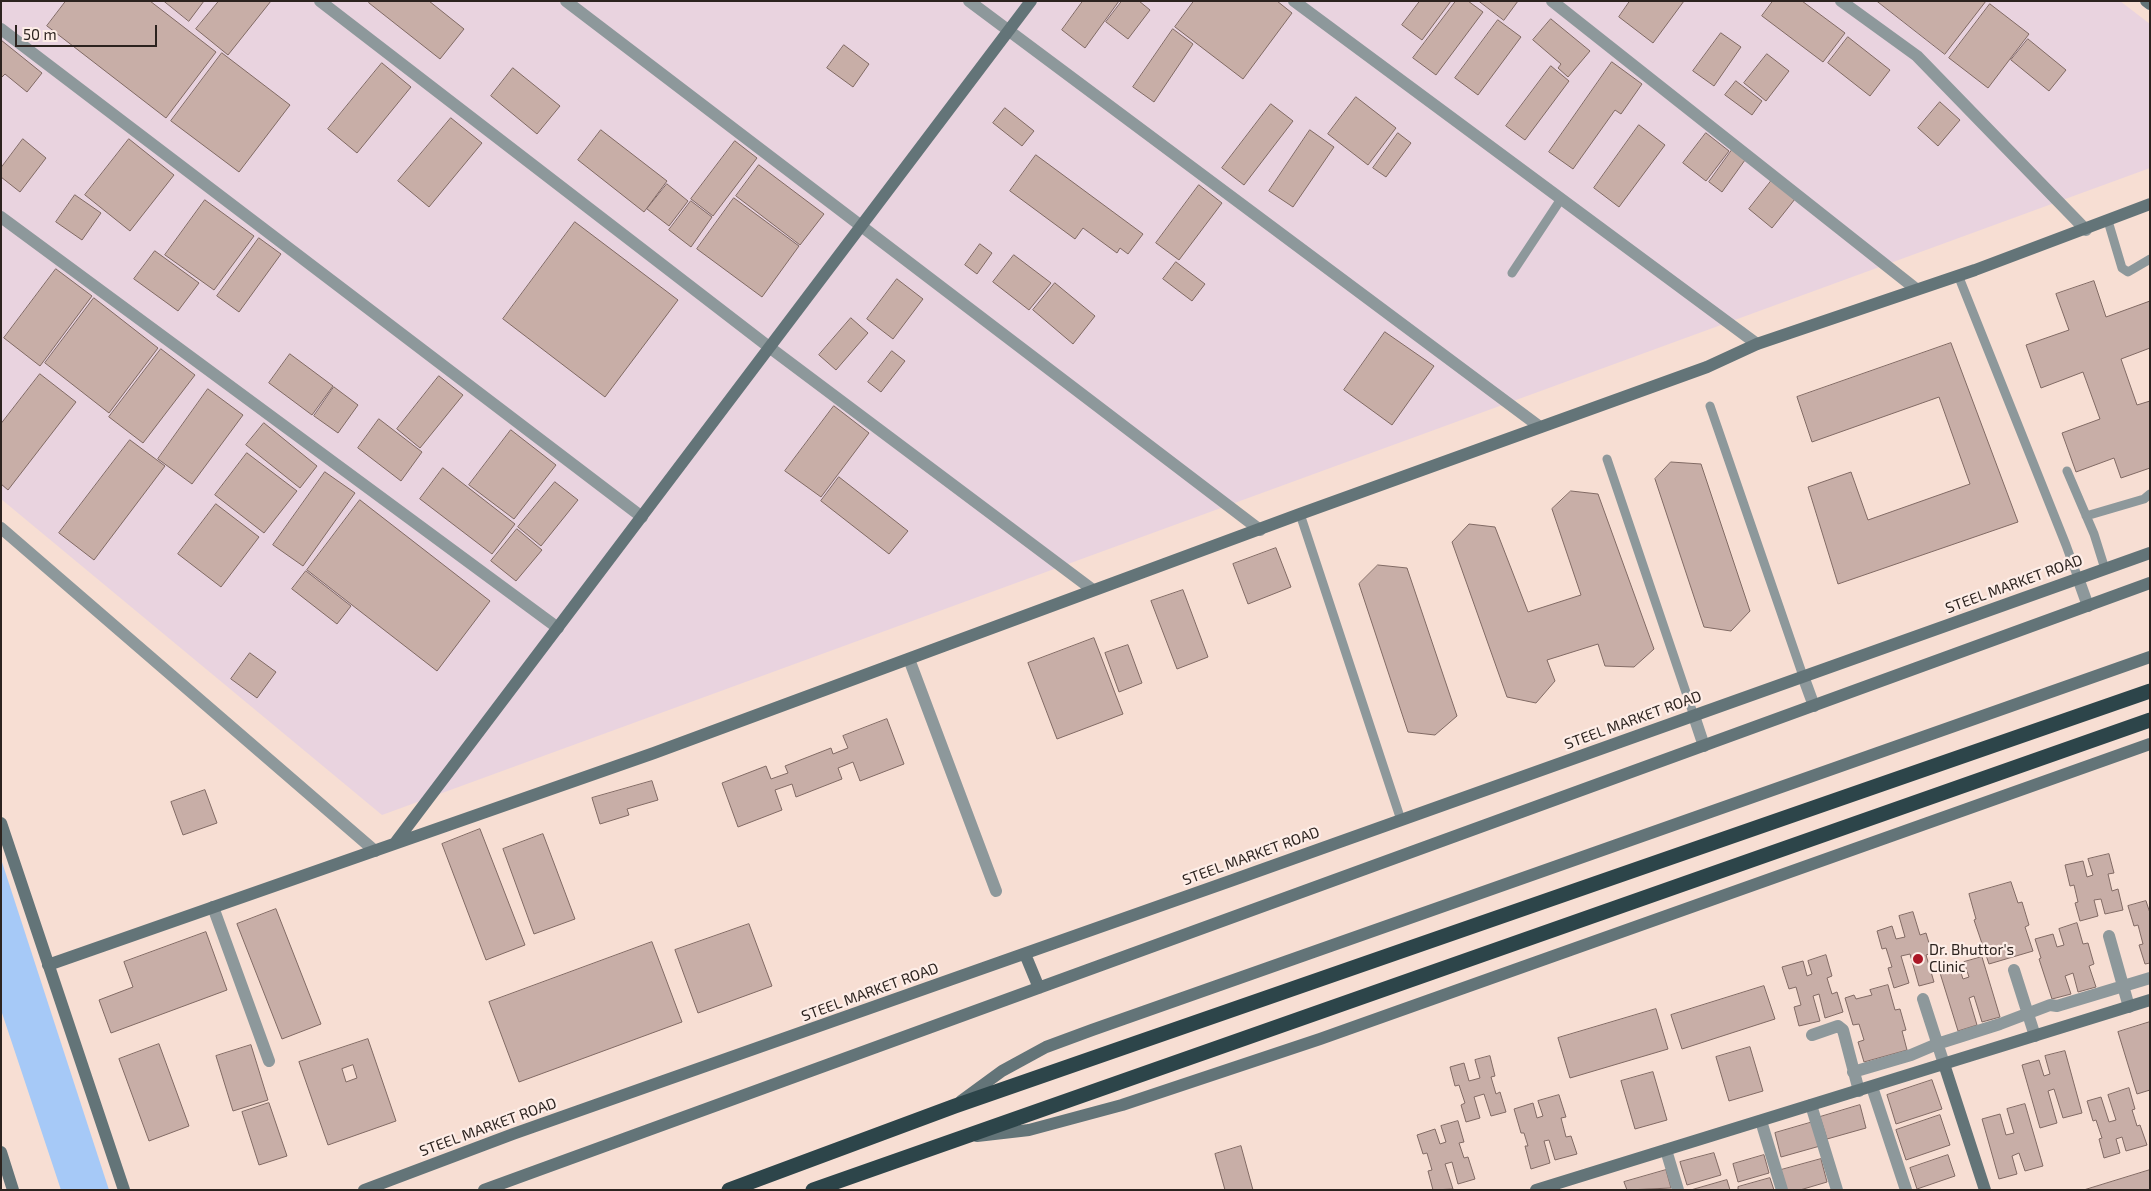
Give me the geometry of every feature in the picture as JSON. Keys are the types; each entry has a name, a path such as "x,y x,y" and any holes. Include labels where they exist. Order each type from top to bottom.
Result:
{"highway":[{"path":"729,1190 955,1106 2150,691"},
{"path":"813,1190 2150,720"}],"street":[{"path":"320,1 769,347 1093,590"},
{"path":"566,1 1260,530"},
{"path":"969,1 1540,427"},
{"path":"395,844 1031,1"},
{"path":"1294,1 1757,344"},
{"path":"1552,1 1916,289"},
{"path":"1840,1 1917,56 2086,230"},
{"path":"2146,1 2150,4"},
{"path":"1,29 642,517"},
{"path":"48,965 654,753 1300,514 1707,367 1757,344 2086,230 2150,204"},
{"path":"1,217 558,628"},
{"path":"1,528 375,851"},
{"name":"STEEL MARKET ROAD","path":"364,1190 513,1134 1025,954 2150,553"},
{"path":"2078,578 2088,606"},
{"path":"484,1190 2150,583"},
{"path":"955,1106 1002,1071 1046,1048 1092,1030 2150,657"},
{"path":"909,658 996,891"},
{"path":"1803,676 1814,706"},
{"path":"1694,716 1704,746"},
{"path":"959,1138 1028,1130 1141,1098 1499,976 2150,744"},
{"path":"1,822 124,1190"},
{"path":"213,907 269,1061"},
{"path":"2109,936 2129,1007"},
{"path":"1025,954 1039,988"},
{"path":"2014,970 2035,1036"},
{"path":"1853,1072 1911,1055 1937,1044 2000,1024 2050,1004 2057,1006 2150,978"},
{"path":"1923,1000 1985,1190"},
{"path":"1536,1190 2150,1000"},
{"path":"1812,1035 1838,1026 1842,1030 1859,1091"},
{"path":"1872,1087 1906,1190"},
{"path":"1811,1105 1837,1190"},
{"path":"1761,1121 1782,1190"},
{"path":"1666,1150 1678,1190"},
{"path":"2,1157 13,1190"}],"lane":[{"path":"1512,272 1561,199"},
{"path":"2108,221 2122,268 2128,272 2150,259"},
{"path":"1958,275 2078,578"},
{"path":"1710,406 1803,676"},
{"path":"1608,460 1694,716"},
{"path":"2067,471 2106,568"},
{"path":"2086,516 2144,499 2150,494"},
{"path":"1300,514 1401,820"}],"shaded area":[{"path":"1,1 2120,1 2150,24 2150,168 382,815 1,499"}],"water":[{"path":"1,859 109,1190 61,1190 1,1010"}],"building":[{"path":"66,1 150,1 216,52 166,118 47,26"},
{"path":"164,1 204,1 189,21"},
{"path":"219,1 271,1 228,55 196,29"},
{"path":"370,1 429,1 464,29 440,59 369,3"},
{"path":"1083,1 1119,1 1085,48 1062,30"},
{"path":"1122,1 1139,1 1150,10 1128,39 1106,22"},
{"path":"1194,1 1277,1 1292,13 1243,79 1175,27"},
{"path":"1420,1 1451,1 1422,40 1402,25"},
{"path":"1456,1 1468,1 1483,12 1436,75 1413,58"},
{"path":"1479,1 1518,1 1504,20"},
{"path":"1630,1 1684,1 1653,43 1619,17"},
{"path":"1773,1 1802,1 1845,33 1823,62 1762,16"},
{"path":"1877,1 1986,1 1945,54"},
{"path":"1990,4 2029,34 1988,88 1949,58"},
{"path":"1551,19 1590,51 1568,77 1558,68 1561,64 1533,40"},
{"path":"1498,20 1521,37 1478,95 1455,78"},
{"path":"1173,29 1193,44 1154,102 1133,87"},
{"path":"1721,33 1741,47 1714,86 1693,71"},
{"path":"1848,37 1890,70 1870,96 1828,63"},
{"path":"2028,39 2066,70 2049,91 2011,60"},
{"path":"1,40 42,73 27,92 5,74 1,78"},
{"path":"844,45 869,64 853,87 827,68"},
{"path":"222,53 290,105 239,172 171,121"},
{"path":"1767,54 1789,71 1766,101 1744,83"},
{"path":"1612,62 1642,84 1621,114 1615,110 1573,169 1549,152"},
{"path":"382,63 411,87 357,153 328,129"},
{"path":"1551,66 1569,81 1525,140 1506,126"},
{"path":"513,68 560,106 537,134 491,96"},
{"path":"1736,81 1762,101 1752,115 1725,95"},
{"path":"1356,97 1396,128 1368,165 1328,134"},
{"path":"1940,102 1960,120 1938,146 1918,128"},
{"path":"1271,104 1293,121 1244,185 1222,168"},
{"path":"1005,108 1034,131 1022,146 993,123"},
{"path":"451,118 482,143 429,207 398,181"},
{"path":"1639,125 1665,145 1619,207 1594,188"},
{"path":"601,130 667,181 644,212 578,160"},
{"path":"1310,130 1334,147 1293,207 1269,191"},
{"path":"1398,133 1411,143 1386,177 1373,168"},
{"path":"1706,133 1729,151 1706,181 1683,163"},
{"path":"23,139 46,158 20,192 1,177 1,168"},
{"path":"129,139 174,175 130,231 85,195"},
{"path":"735,141 757,158 713,216 691,199"},
{"path":"1732,150 1745,160 1722,192 1709,182"},
{"path":"1036,155 1143,234 1128,254 1120,248 1117,253 1083,228 1075,239 1010,191"},
{"path":"759,165 824,214 800,245 736,196"},
{"path":"1772,180 1795,199 1772,228 1749,209"},
{"path":"667,184 688,201 669,226 647,209"},
{"path":"1199,185 1222,203 1179,260 1156,243"},
{"path":"75,195 101,213 82,240 56,222"},
{"path":"734,198 799,246 762,297 697,249"},
{"path":"205,200 254,236 214,290 165,255"},
{"path":"691,201 712,217 691,247 669,230"},
{"path":"575,222 678,300 605,397 503,319"},
{"path":"259,238 281,254 239,312 217,296"},
{"path":"980,244 992,253 977,274 965,265"},
{"path":"155,251 199,283 178,311 134,279"},
{"path":"1014,255 1051,283 1029,310 993,282"},
{"path":"1176,262 1205,284 1192,301 1163,279"},
{"path":"56,269 92,296 40,366 4,338"},
{"path":"897,279 923,299 893,339 867,319"},
{"path":"2094,281 2106,317 2150,301 2150,348 2121,359 2137,405 2150,401 2150,468 2121,478 2114,458 2076,472 2062,433 2100,419 2083,372 2041,388 2026,345 2069,330 2056,294"},
{"path":"1055,283 1095,316 1073,344 1033,310"},
{"path":"94,298 158,348 109,413 45,363"},
{"path":"851,318 868,333 836,370 819,355"},
{"path":"1385,332 1434,366 1392,425 1344,390"},
{"path":"1951,343 2018,522 1838,584 1808,487 1851,472 1868,520 1970,484 1939,397 1812,442 1797,397"},
{"path":"161,349 195,375 143,443 109,417"},
{"path":"892,351 905,361 881,392 868,382"},
{"path":"290,354 333,386 312,415 269,383"},
{"path":"40,374 76,402 8,490 1,484 1,424"},
{"path":"439,376 463,395 420,448 397,429"},
{"path":"334,387 358,405 338,433 314,416"},
{"path":"208,389 243,415 192,484 158,459"},
{"path":"834,406 869,433 821,497 785,471"},
{"path":"379,419 422,452 401,481 358,448"},
{"path":"264,423 317,466 300,488 246,445"},
{"path":"511,430 556,465 514,519 469,485"},
{"path":"130,440 165,466 94,560 59,533"},
{"path":"247,453 297,491 264,533 215,495"},
{"path":"1671,462 1701,464 1750,611 1731,631 1704,627 1655,479"},
{"path":"443,468 515,524 492,554 420,499"},
{"path":"325,472 355,493 303,566 273,545"},
{"path":"839,477 908,531 889,554 821,501"},
{"path":"555,482 578,500 541,546 518,527"},
{"path":"1571,491 1598,494 1654,649 1634,667 1605,666 1598,644 1547,660 1555,681 1536,703 1507,697 1452,542 1469,524 1495,527 1528,612 1581,595 1552,509"},
{"path":"360,500 490,601 437,671 307,570"},
{"path":"216,504 259,537 221,587 178,554"},
{"path":"517,529 542,550 516,581 491,561"},
{"path":"1276,548 1291,587 1248,604 1233,564"},
{"path":"1378,565 1407,568 1457,716 1435,735 1408,732 1359,584"},
{"path":"306,571 351,606 337,624 292,589"},
{"path":"1183,590 1208,657 1177,669 1151,601"},
{"path":"1094,638 1123,714 1057,739 1028,663"},
{"path":"1128,645 1142,683 1119,692 1105,653"},
{"path":"250,653 276,672 257,698 231,679"},
{"path":"887,719 904,764 860,781 853,762 838,768 842,779 796,797 792,784 775,790 782,810 738,827 722,783 766,766 771,779 788,773 785,766 831,748 833,754 848,748 843,736"},
{"path":"652,781 658,800 627,809 629,815 600,824 592,798"},
{"path":"205,790 217,823 183,835 171,802"},
{"path":"480,829 525,945 486,960 442,844"},
{"path":"543,834 575,919 534,934 503,849"},
{"path":"2109,854 2114,873 2108,874 2112,891 2118,889 2123,910 2105,914 2101,899 2094,900 2098,916 2080,921 2075,903 2078,902 2074,885 2070,886 2065,865 2083,861 2087,877 2093,875 2088,859"},
{"path":"2011,882 2018,903 2022,902 2029,925 2025,927 2033,951 1989,964 1974,920 1976,919 1969,894"},
{"path":"2146,901 2150,913 2150,963 2145,964 2139,945 2143,944 2138,925 2134,926 2128,906"},
{"path":"276,909 321,1024 282,1039 237,924"},
{"path":"1913,912 1920,935 1926,933 1932,953 1926,955 1934,982 1919,986 1910,954 1901,956 1909,983 1894,988 1888,968 1892,967 1886,948 1882,949 1877,931 1892,926 1896,939 1905,937 1899,916"},
{"path":"2077,923 2083,944 2088,943 2094,964 2089,966 2096,987 2078,992 2073,973 2065,976 2071,994 2052,999 2039,959 2041,958 2035,939 2053,934 2057,947 2064,945 2059,929"},
{"path":"749,924 772,986 698,1013 675,950"},
{"path":"206,932 227,990 111,1033 99,1000 133,987 124,962"},
{"path":"652,942 682,1022 519,1082 489,1002"},
{"path":"1826,955 1832,976 1827,978 1832,994 1837,992 1843,1012 1825,1018 1819,994 1813,996 1820,1021 1799,1026 1794,1007 1801,1005 1796,987 1789,989 1782,967 1803,961 1807,976 1812,974 1808,961"},
{"path":"1982,957 2000,1017 1982,1022 1974,996 1969,998 1977,1025 1958,1031 1940,973 1959,967 1963,979 1969,977 1964,962"},
{"path":"1888,985 1895,1010 1900,1009 1906,1030 1902,1031 1907,1050 1864,1062 1858,1042 1864,1040 1859,1024 1853,1025 1845,998 1854,995 1856,999 1872,995 1870,990"},
{"path":"1764,986 1775,1019 1682,1049 1671,1015"},
{"path":"1656,1009 1668,1049 1570,1078 1558,1038"},
{"path":"2150,1022 2150,1090 2137,1094 2118,1032"},
{"path":"368,1039 396,1121 328,1145 299,1062","holes":["353,1065 357,1078 346,1082 342,1069"]},
{"path":"159,1044 189,1126 149,1141 119,1059"},
{"path":"251,1045 268,1100 233,1111 216,1056"},
{"path":"1750,1047 1763,1091 1729,1101 1716,1057"},
{"path":"2065,1051 2082,1113 2063,1118 2054,1089 2048,1091 2057,1123 2040,1128 2022,1065 2039,1060 2044,1076 2050,1074 2045,1056"},
{"path":"1490,1056 1495,1076 1491,1077 1496,1094 1500,1092 1506,1112 1491,1116 1484,1094 1474,1097 1480,1118 1466,1122 1461,1105 1465,1103 1459,1085 1455,1086 1450,1067 1464,1063 1469,1081 1480,1078 1475,1060"},
{"path":"1653,1072 1667,1120 1635,1129 1621,1081"},
{"path":"1932,1080 1942,1109 1896,1124 1887,1095"},
{"path":"2129,1088 2135,1109 2132,1110 2137,1126 2140,1125 2147,1145 2126,1151 2122,1137 2116,1139 2120,1153 2104,1158 2099,1139 2102,1138 2096,1120 2093,1121 2087,1101 2101,1097 2109,1122 2116,1120 2108,1095"},
{"path":"1559,1095 1566,1117 1561,1118 1566,1137 1571,1136 1577,1154 1555,1160 1549,1140 1544,1141 1550,1163 1531,1169 1525,1146 1528,1146 1524,1133 1521,1133 1514,1109 1533,1103 1537,1118 1543,1116 1538,1101"},
{"path":"269,1103 287,1156 259,1165 242,1112"},
{"path":"2025,1104 2043,1166 2025,1171 2019,1153 2012,1156 2017,1174 1999,1179 1982,1119 2000,1114 2006,1135 2014,1133 2007,1109"},
{"path":"1860,1105 1866,1128 1827,1139 1820,1117"},
{"path":"1940,1115 1950,1145 1906,1160 1896,1130"},
{"path":"1458,1121 1464,1142 1459,1143 1464,1158 1468,1157 1475,1179 1458,1184 1452,1162 1445,1164 1453,1189 1433,1190 1428,1171 1432,1170 1427,1153 1423,1154 1417,1135 1435,1129 1440,1144 1446,1142 1441,1126"},
{"path":"1813,1122 1820,1146 1781,1157 1775,1133"},
{"path":"1241,1146 1253,1190 1225,1190 1215,1154"},
{"path":"1714,1153 1721,1175 1687,1185 1680,1162"},
{"path":"1764,1155 1769,1173 1738,1182 1733,1164"},
{"path":"1948,1155 1955,1176 1917,1189 1910,1168"},
{"path":"1821,1159 1827,1182 1800,1190 1787,1190 1781,1170"},
{"path":"1666,1170 1671,1188 1627,1190 1624,1182"},
{"path":"2150,1170 2150,1190 2084,1190"},
{"path":"1770,1178 1774,1190 1738,1190 1738,1187"},
{"path":"1727,1180 1730,1190 1691,1190"}],"place":[{"name":"Dr. Bhuttor's Clinic","path":"1918,959"}]}
